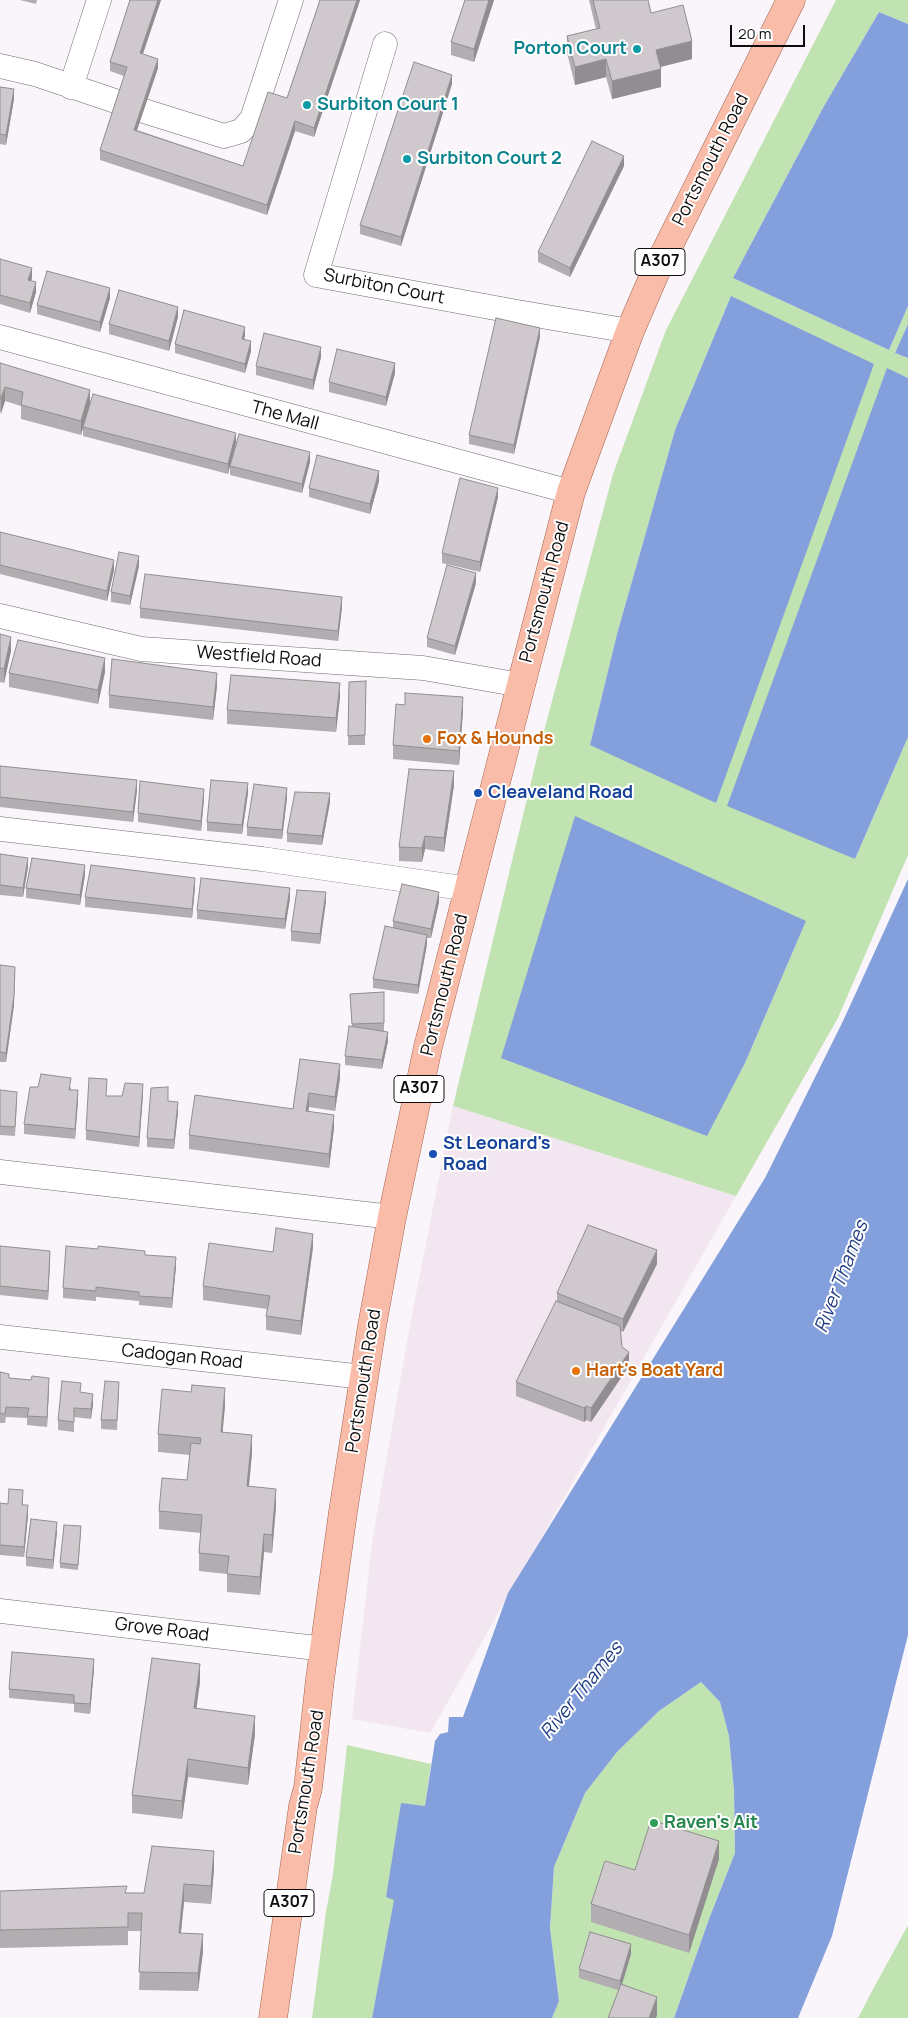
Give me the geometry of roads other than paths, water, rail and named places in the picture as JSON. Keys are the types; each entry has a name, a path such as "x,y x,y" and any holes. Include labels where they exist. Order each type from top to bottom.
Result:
{"main road":[{"name":"Portsmouth Road","path":"273,2018 303,1806 308,1788 325,1649 364,1377 392,1217 428,1047 571,492 630,331 655,273 791,0"}],"street":[{"path":"71,87 99,0"},
{"path":"144,111 224,136 241,131 252,119 291,0"},
{"name":"Surbiton Court","path":"385,44 316,275 630,331"},
{"path":"0,66 35,74 118,102"},
{"name":"The Mall","path":"0,337 571,492"},
{"name":"Westfield Road","path":"0,616 141,649 423,668 521,685"},
{"path":"0,829 262,859 469,889"},
{"path":"0,1172 392,1217"},
{"name":"Cadogan Road","path":"0,1337 364,1377"},
{"name":"Grove Road","path":"0,1611 325,1649"}],"water":[{"path":"879,12 908,24 908,306 889,350 733,278 824,106"},
{"path":"731,296 874,364 716,803 590,745 617,634 675,430"},
{"path":"908,324 908,358 895,353"},
{"path":"887,368 908,378 908,737 855,859 727,806"},
{"path":"575,816 806,921 745,1063 707,1136 501,1058"},
{"name":"River Thames","path":"908,879 908,1635 832,1936 798,2018 674,2018 709,1919 735,1853 734,1791 729,1736 720,1702 701,1682 659,1711 617,1752 585,1793 554,1867 550,1928 559,2001 552,2018 372,2018 394,1900 386,1897 401,1803 425,1806 435,1741 440,1734 448,1732 449,1717 463,1717 508,1593 765,1178 843,1021"}],"place":[{"name":"Porton Court","path":"637,49"},
{"name":"Surbiton Court 1","path":"307,105"},
{"name":"Surbiton Court 2","path":"407,159"},
{"name":"Fox & Hounds","path":"427,739"},
{"name":"Cleaveland Road","path":"478,793"},
{"name":"St Leonard's Road","path":"433,1154"},
{"name":"Hart's Boat Yard","path":"576,1371"},
{"name":"Raven's Ait","path":"654,1823"}]}
